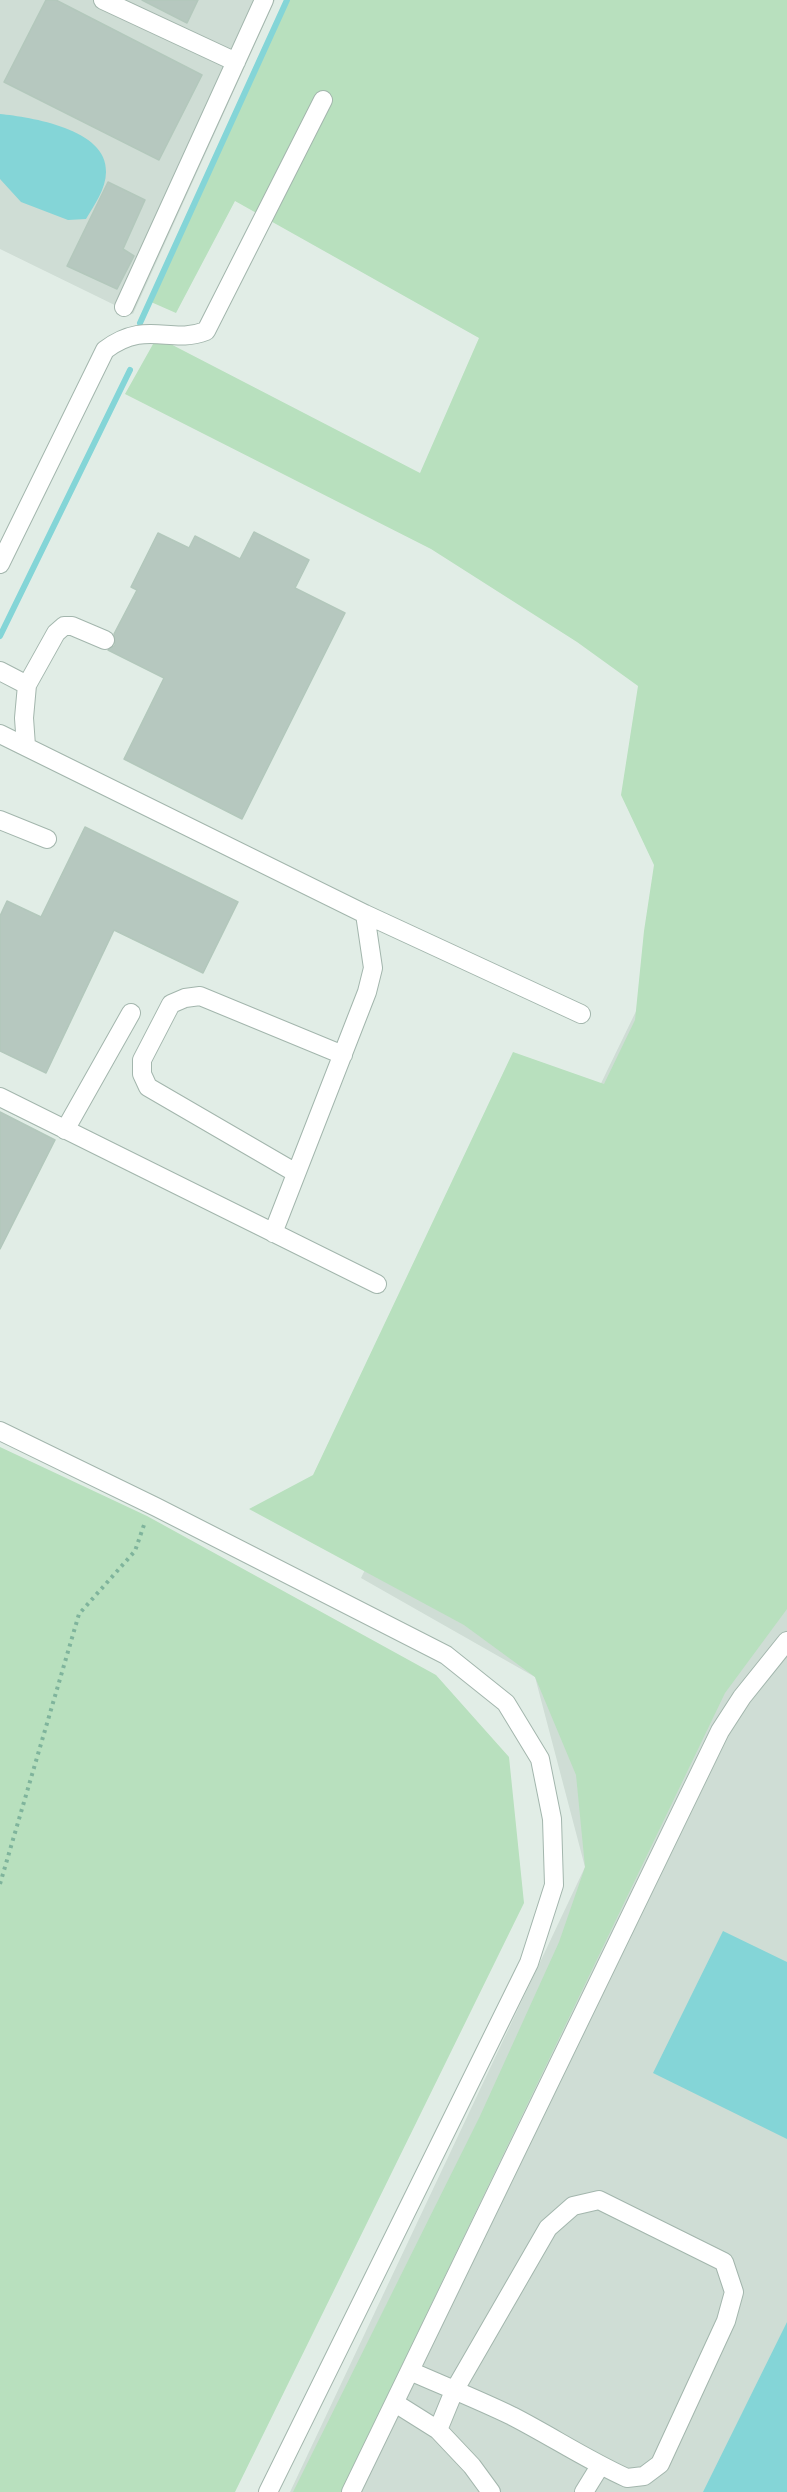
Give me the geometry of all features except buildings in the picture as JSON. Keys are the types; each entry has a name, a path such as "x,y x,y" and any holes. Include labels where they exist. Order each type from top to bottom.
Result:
{"street":[{"path":"103,0 236,62"},
{"path":"124,307 264,0"},
{"path":"0,564 105,350 122,338 149,333 198,334 206,331 323,100"},
{"path":"26,746 24,718 27,685 56,633 64,626 72,626 105,640"},
{"path":"0,671 27,685"},
{"path":"0,734 365,914 581,1014"},
{"path":"0,820 47,839"},
{"path":"273,1233 367,992 373,968 365,914"},
{"path":"296,1173 148,1087 142,1074 142,1060 171,1004 185,998 200,996 343,1055"},
{"path":"65,1130 131,1013"},
{"path":"0,1097 377,1284"},
{"path":"0,1431 156,1507 446,1655 506,1703 540,1759 552,1819 554,1885 529,1964 268,2492"},
{"path":"351,2492 720,1731 742,1697 787,1641"},
{"path":"410,2371 454,2391 513,2417 600,2466 627,2478 644,2476 660,2464 726,2321 734,2292 724,2262 599,2200 573,2206 548,2228 454,2391 438,2430"},
{"path":"395,2403 438,2430 472,2466 490,2492"},
{"path":"584,2492 600,2466"}],"path":[{"path":"0,1884 79,1614 135,1551 147,1516 156,1507"}],"shaded area":[{"path":"0,0 275,0 133,314 0,249"},
{"path":"787,700 787,2492 290,2492 585,1867 535,1677 361,1578"}],"green space":[{"path":"287,0 787,0 787,1609 725,1693 341,2492 293,2492 480,2116 559,1942 585,1867 576,1775 535,1677 464,1625 249,1509 313,1475 513,1052 604,1084 635,1020 644,931 654,865 621,795 638,686 577,642 431,549 125,394 157,337 420,473 479,338 235,201 176,313 151,302"},
{"path":"0,1447 147,1516 436,1675 509,1757 524,1903 235,2492 0,2492"}],"water":[{"path":"0,114 47,122 65,128 94,145 103,157 106,172 99,197 86,219 68,220 21,202 0,179"},
{"path":"723,1931 787,1962 787,2139 653,2073"},
{"path":"787,2322 787,2492 703,2492"}],"waterway":[{"path":"140,323 287,0"},
{"path":"0,636 130,370"}]}
